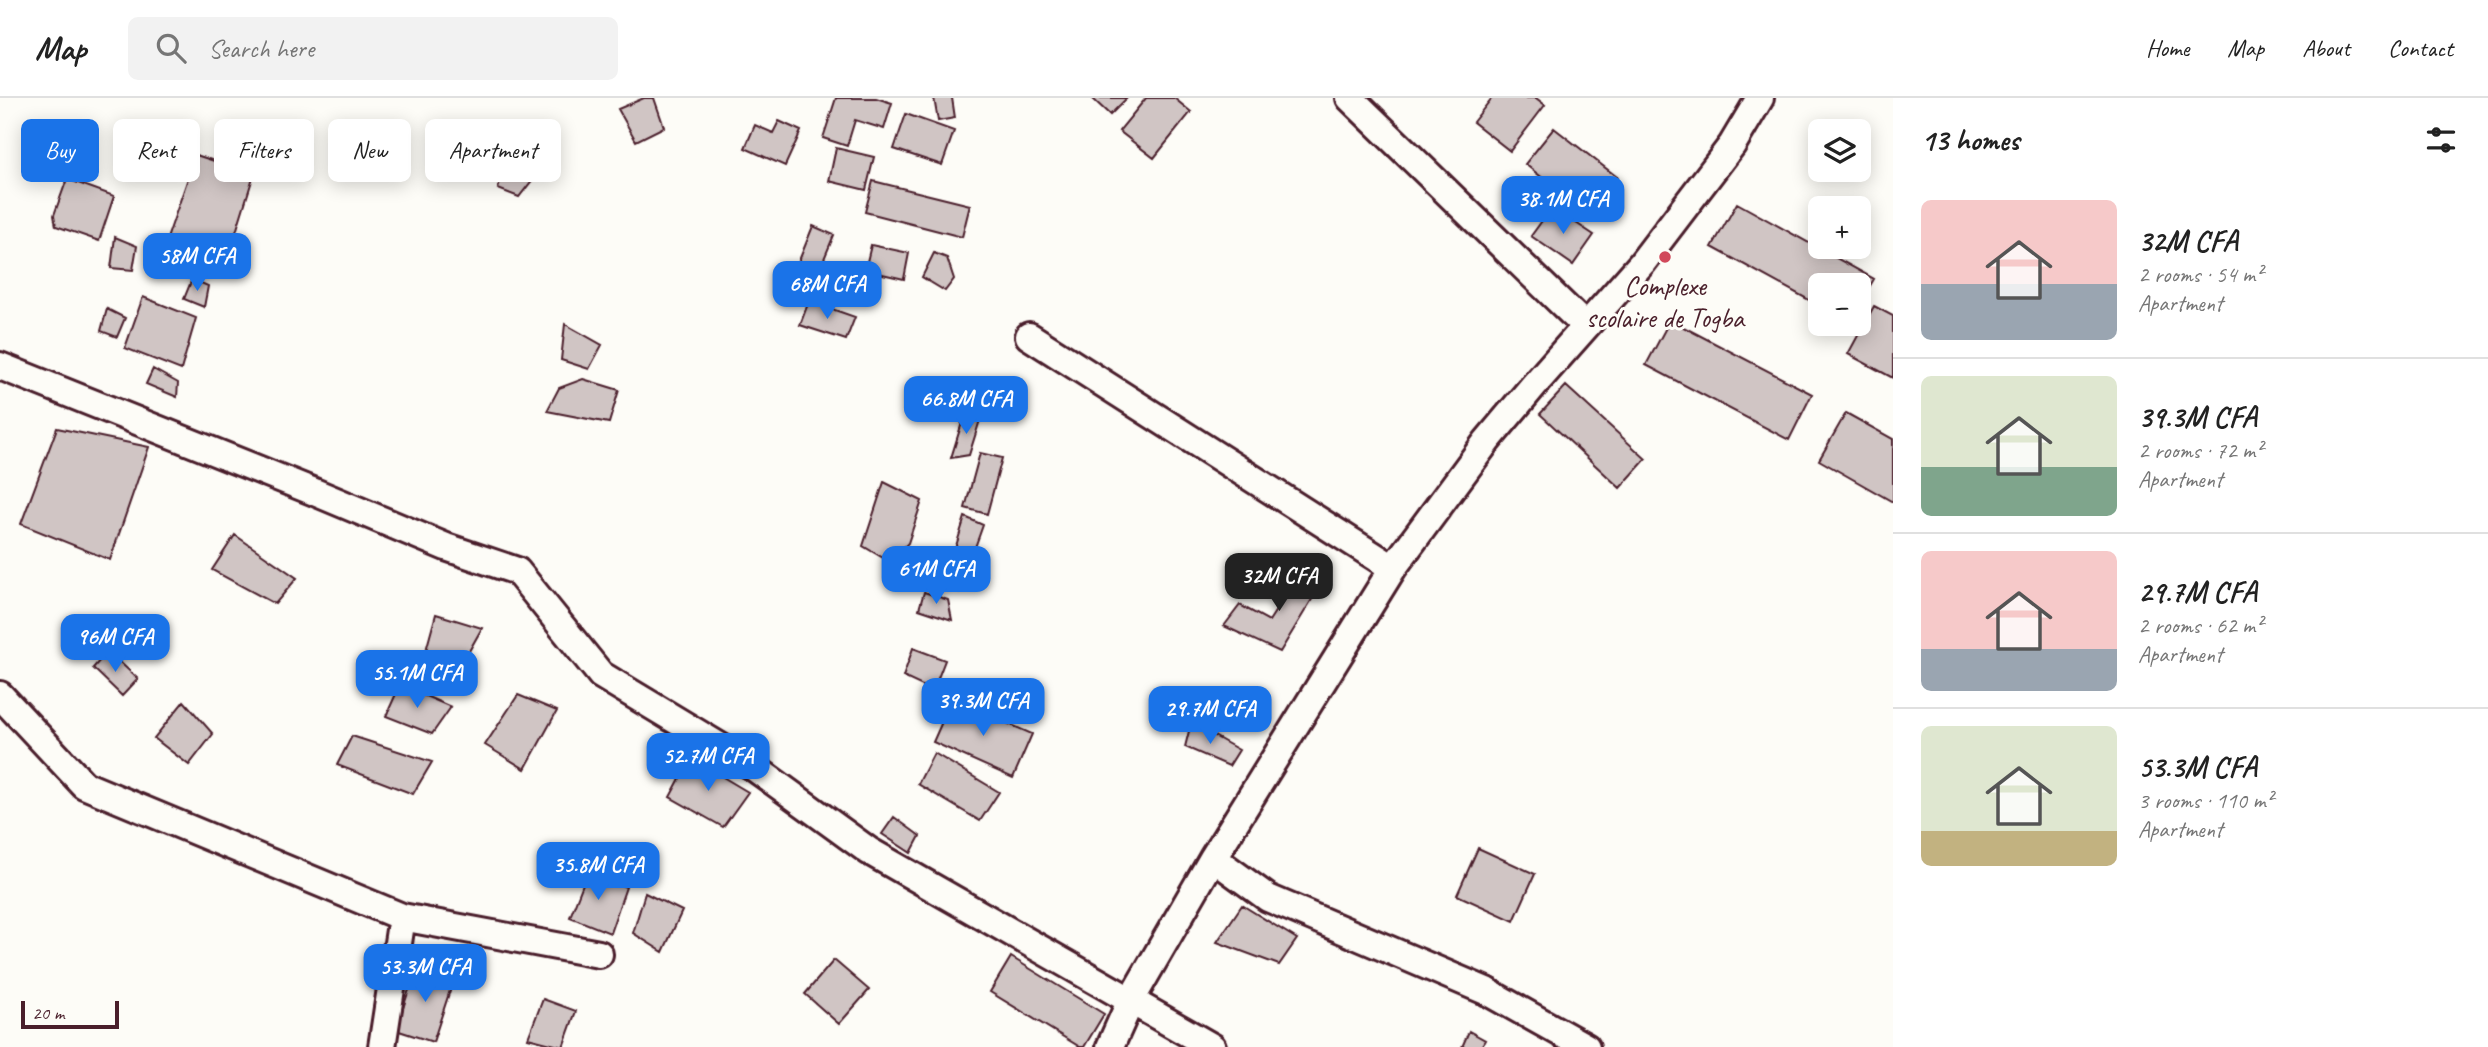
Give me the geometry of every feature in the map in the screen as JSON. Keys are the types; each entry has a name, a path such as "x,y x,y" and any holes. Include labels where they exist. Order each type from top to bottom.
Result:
{"street":[{"path":"1350,98 1586,326"},
{"path":"1110,1047 1131,1000 1213,858 1394,568 1487,441 1650,253 1732,145 1760,98"},
{"path":"1029,336 1394,568"},
{"path":"0,366 446,547 517,571 601,675 752,766 869,851 1212,1047"},
{"path":"0,695 84,785 402,917 599,954"},
{"path":"1213,858 1268,898 1486,991 1586,1047"},
{"path":"382,1047 402,917"}],"building":[{"path":"644,98 654,98 664,127 636,141 618,109"},
{"path":"836,98 876,98 892,103 884,129 855,120 847,146 823,138"},
{"path":"934,98 952,98 955,118 938,121"},
{"path":"1092,98 1127,98 1110,115"},
{"path":"1146,98 1174,98 1191,112 1154,158 1119,131"},
{"path":"1492,98 1536,98 1545,105 1510,151 1473,122"},
{"path":"906,114 954,131 942,165 894,149"},
{"path":"779,121 801,131 785,166 745,148 755,125 773,133"},
{"path":"1554,128 1617,177 1587,213 1525,164"},
{"path":"836,148 874,157 866,190 829,181"},
{"path":"200,156 214,161 214,182 252,182 223,274 161,256 187,182 200,182"},
{"path":"873,181 970,205 962,237 865,212"},
{"path":"66,182 75,182 114,196 99,241 56,226 54,215"},
{"path":"500,182 531,182 519,197 498,189"},
{"path":"1737,203 1808,242 1808,259 1838,259 1863,273 1808,273 1808,299 1712,247"},
{"path":"1552,207 1594,235 1573,265 1531,236"},
{"path":"813,226 834,235 819,271 798,263"},
{"path":"115,237 137,246 133,270 111,268"},
{"path":"871,245 909,253 904,279 865,270"},
{"path":"934,253 947,258 954,279 945,291 922,277"},
{"path":"192,279 208,286 204,307 184,299"},
{"path":"143,297 196,318 181,370 125,348"},
{"path":"809,301 855,317 846,340 800,325"},
{"path":"1874,306 1893,316 1893,378 1848,354 1858,336 1871,336 1871,312"},
{"path":"107,309 125,318 117,337 101,331"},
{"path":"1670,320 1812,394 1789,440 1646,365"},
{"path":"565,324 602,345 589,369 561,360"},
{"path":"153,369 178,383 177,397 146,384"},
{"path":"583,379 619,390 609,423 547,411 559,388"},
{"path":"1566,386 1646,459 1620,488 1540,414"},
{"path":"965,413 980,420 969,455 951,458"},
{"path":"1846,413 1893,439 1893,502 1819,460"},
{"path":"57,428 149,447 110,560 21,524"},
{"path":"980,453 1002,458 987,514 965,508"},
{"path":"884,482 922,501 908,543 890,562 863,546"},
{"path":"965,517 983,525 959,592 931,581 938,563 951,562"},
{"path":"235,535 297,578 275,604 212,570"},
{"path":"1307,562 1325,578 1280,652 1224,626 1240,605 1269,621"},
{"path":"924,592 948,600 952,620 919,609"},
{"path":"436,614 482,628 455,676 422,665"},
{"path":"913,648 945,660 933,691 903,677"},
{"path":"108,651 138,679 122,696 93,668"},
{"path":"400,685 451,707 432,734 386,716"},
{"path":"518,695 557,711 525,769 485,745"},
{"path":"952,699 1032,734 1013,778 933,742"},
{"path":"184,701 213,734 189,765 154,738"},
{"path":"1191,723 1239,750 1229,766 1185,747"},
{"path":"352,736 432,762 413,794 337,765"},
{"path":"934,753 999,792 980,821 918,784"},
{"path":"691,758 748,792 723,827 670,797"},
{"path":"894,817 920,836 911,853 882,834"},
{"path":"1478,848 1535,874 1514,921 1457,895"},
{"path":"588,871 626,887 610,933 570,917"},
{"path":"645,893 682,911 663,952 633,933"},
{"path":"1242,905 1297,939 1279,965 1217,942"},
{"path":"1011,957 1104,1014 1084,1047 990,992"},
{"path":"834,960 869,990 839,1024 805,994"},
{"path":"417,965 454,978 433,1042 396,1030"},
{"path":"543,999 576,1011 563,1047 528,1038"},
{"path":"1469,1031 1485,1040 1481,1047 1462,1047"}],"place":[{"name":"Complexe scolaire de Togba","path":"1665,257"}]}
